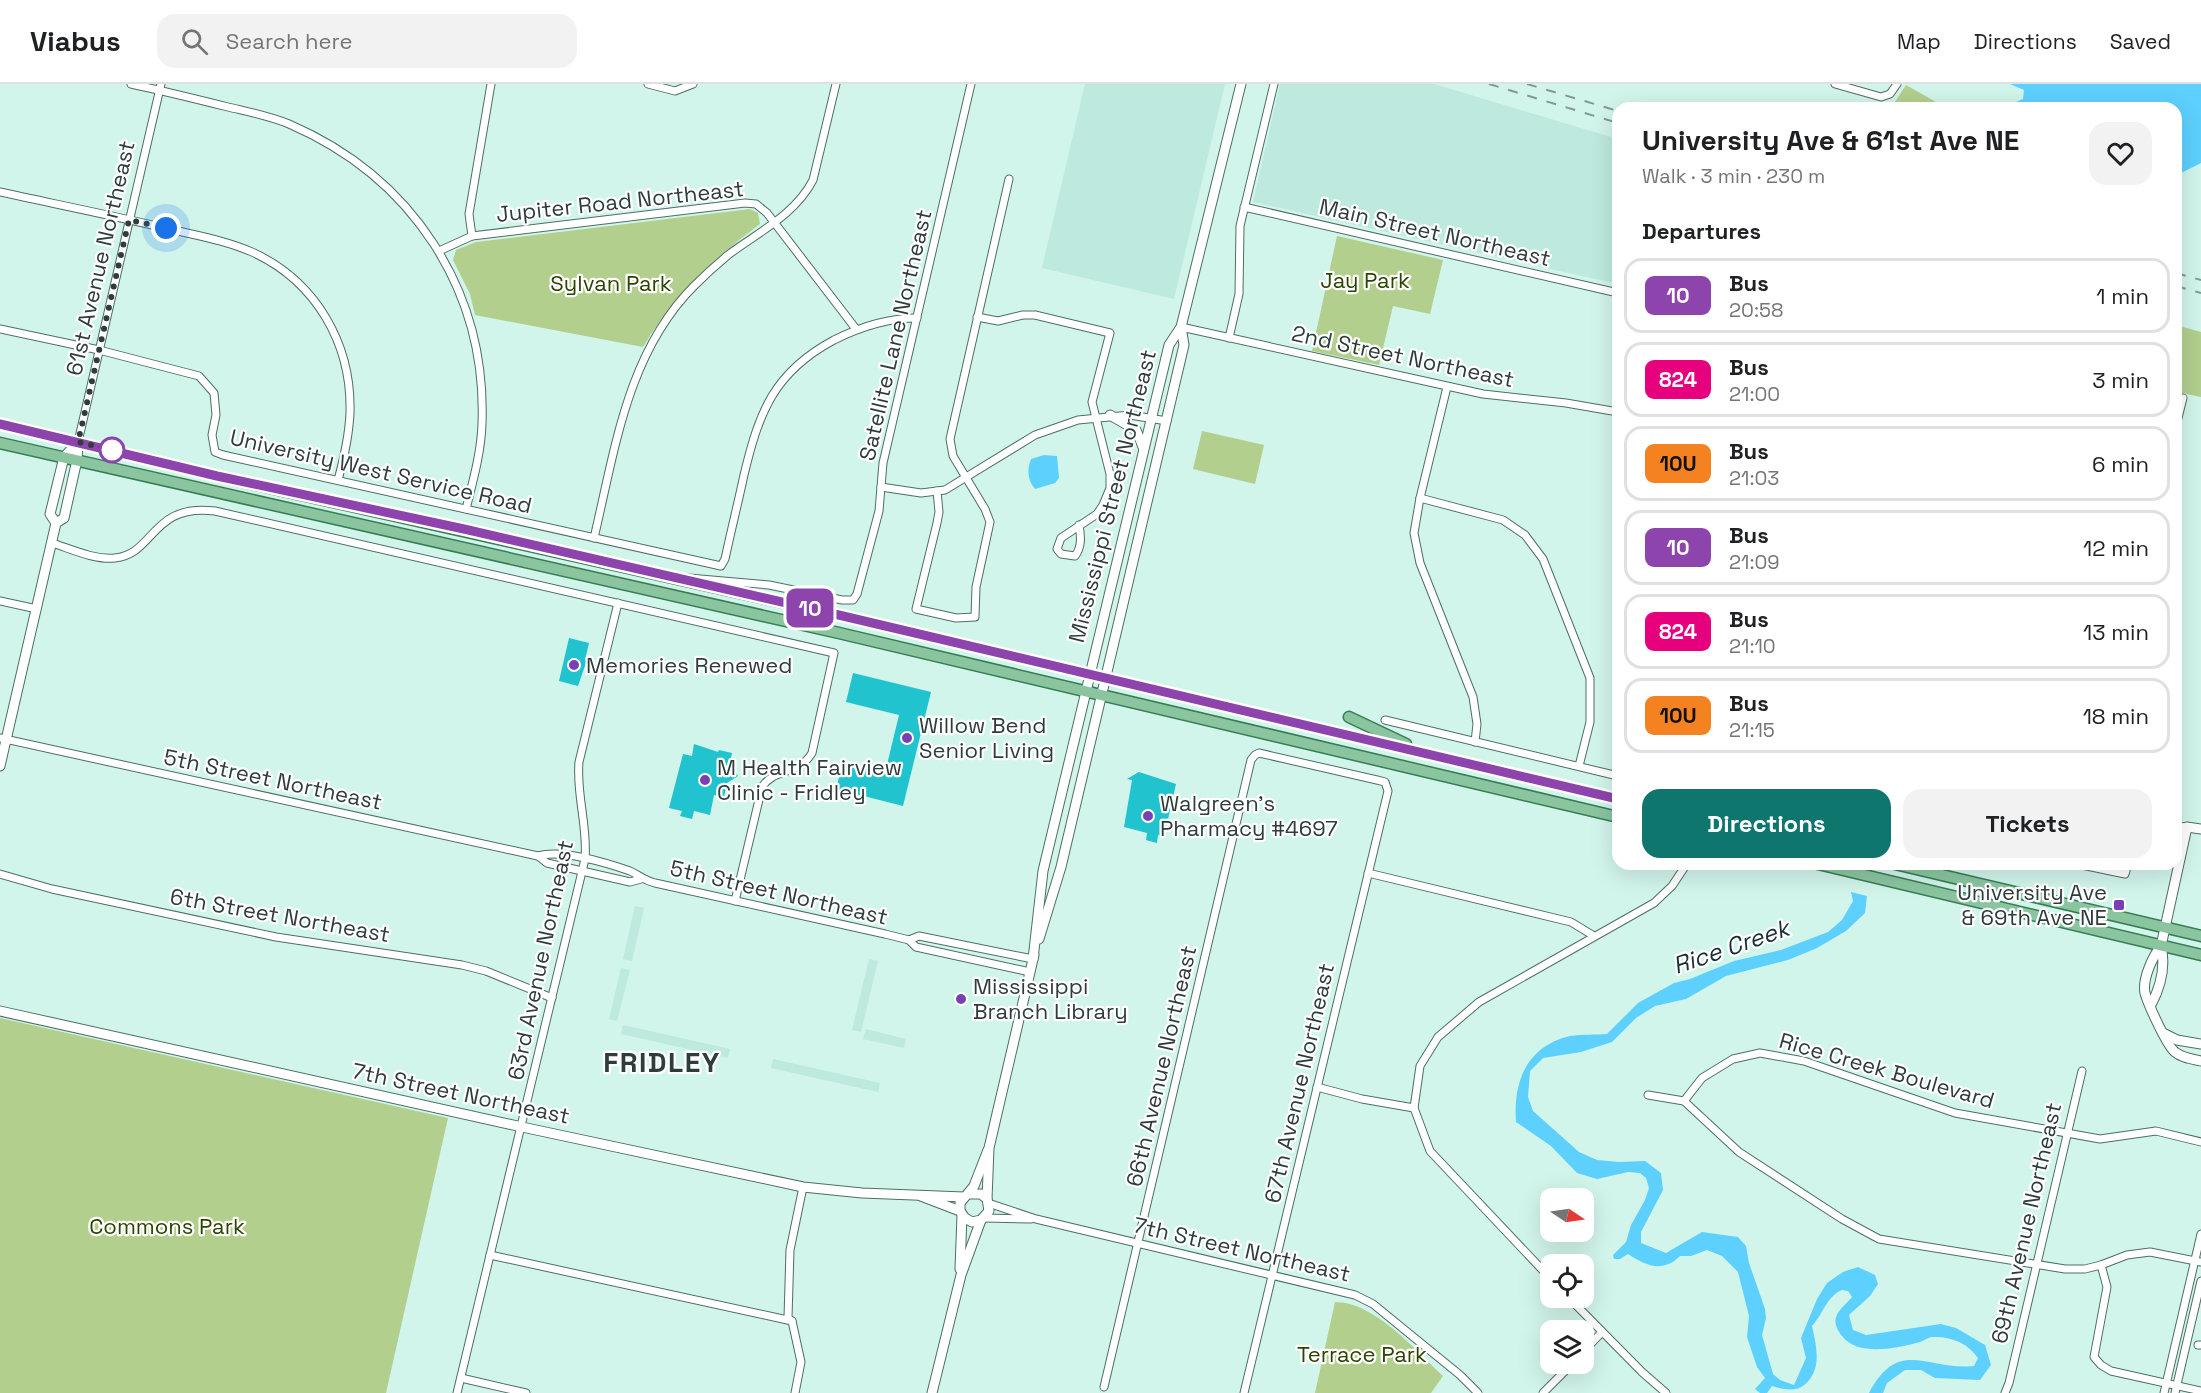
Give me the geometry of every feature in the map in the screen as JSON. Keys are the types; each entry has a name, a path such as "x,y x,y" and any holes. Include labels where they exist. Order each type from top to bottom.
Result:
{"main road":[{"path":"0,424 217,476 673,577 1107,677 1612,798"},
{"path":"0,443 1085,690 1612,816"},
{"path":"1349,717 1422,752"},
{"path":"1843,870 2201,955"},
{"path":"1920,870 2201,936"}],"street":[{"path":"131,84 160,87 278,120 341,150 410,211 439,251 465,303 477,349 481,376 482,427 479,454 466,509"},
{"path":"472,236 469,214 491,84"},
{"path":"648,84 675,91 693,84"},
{"path":"594,538 629,392 649,348 677,305 692,288 726,256 774,222 800,198 813,180 836,84"},
{"name":"Satellite Lane Northeast","path":"673,577 769,585 848,601 853,600 857,594 879,511 883,463 971,84"},
{"name":"Mississippi Street Northeast","path":"1033,959 1043,870 1089,673 1150,418 1169,345 1181,327 1241,84"},
{"path":"1229,338 1239,294 1238,239 1274,84"},
{"path":"1835,84 1881,97 1890,94 1897,84"},
{"name":"61st Avenue Northeast","path":"56,523 64,518 77,460 78,442 160,87"},
{"path":"937,491 939,512 916,609 956,618 975,617 976,587 990,522 985,509 953,456 950,439 1009,179"},
{"path":"0,192 233,244 253,253 292,278 321,307 339,342 350,386 347,445 338,480"},
{"name":"Jupiter Road Northeast","path":"439,251 472,236 745,203 756,204 774,222 856,329"},
{"name":"Main Street Northeast","path":"1244,207 1612,292"},
{"path":"976,317 998,321 1023,315 1035,315 1110,333 1092,402 1112,481 1103,506 1096,514 1079,525 1061,538 1057,549 1061,554 1075,556 1078,552 1082,537 1079,525"},
{"path":"856,329 896,318 917,318"},
{"name":"Mississippi Street Northeast","path":"988,1201 989,1148 1033,959 1061,867 1167,421 1184,345 1181,327"},
{"name":"2nd Street Northeast","path":"1181,327 1447,387 1501,397 1566,403 1612,411"},
{"path":"0,329 99,350"},
{"name":"University West Service Road","path":"99,350 190,372 207,383 214,393 216,404 213,435 215,452 721,566 725,559 753,437 767,401 778,384 806,357 856,329"},
{"path":"1447,387 1420,498 1414,533 1415,548 1473,697 1477,724 1476,742"},
{"path":"2182,402 2183,398"},
{"path":"1110,415 1136,430 1143,448"},
{"path":"881,487 921,493 937,491 966,478 1050,428 1094,417 1110,415 1167,421"},
{"name":"61st Avenue Northeast","path":"0,765 3,738 52,543 56,523 51,514 64,458 78,442"},
{"path":"1420,498 1503,520 1525,535 1543,559 1590,678 1592,706 1579,766"},
{"path":"52,543 101,558 115,558 133,551 158,526 178,512 200,509 834,653 812,753 802,765 775,774 762,787 735,901"},
{"path":"0,601 37,609"},
{"name":"63rd Avenue Northeast","path":"457,1393 585,859 584,819 578,788 579,762 618,603"},
{"path":"1385,720 1612,774"},
{"name":"5th Street Northeast","path":"3,738 538,856 547,863 630,882 641,879"},
{"name":"66th Avenue Northeast","path":"1104,1387 1251,760 1255,755 1264,753 1385,782"},
{"name":"67th Avenue Northeast","path":"1244,1393 1388,791 1385,782"},
{"path":"2182,827 2201,830"},
{"path":"2182,852 2187,828"},
{"name":"5th Street Northeast","path":"538,856 550,852 585,859 632,872 641,879 909,940 916,947 1030,972"},
{"path":"1540,1268 1430,1151 1414,1108 1420,1066 1438,1037 1479,1002 1654,903 1672,886 1682,870"},
{"path":"2107,870 2126,874 2127,870"},
{"path":"2178,870 2161,946 2165,960 2158,992 2151,1005 2161,1032 2173,1051 2185,1058 2201,1061"},
{"path":"1368,873 1570,922 1594,936"},
{"name":"6th Street Northeast","path":"0,874 52,889 276,937 462,965 486,971 552,998"},
{"name":"5th Street Northeast","path":"909,940 919,936 1033,959"},
{"name":"7th Street Northeast","path":"0,1011 803,1187 833,1191 966,1195"},
{"path":"2161,1032 2177,1041 2201,1044"},
{"name":"Rice Creek Boulevard","path":"1684,1101 1702,1078 1733,1059 1760,1053 1804,1061 1955,1113 2067,1135 2113,1139 2156,1131 2201,1142"},
{"name":"69th Avenue Northeast","path":"2005,1393 2082,1071"},
{"path":"1317,1087 1414,1108"},
{"path":"1648,1095 1684,1101 1739,1152 1842,1219 1879,1239 2065,1269 2101,1266 2127,1255 2150,1252 2198,1261"},
{"name":"Mississippi Street Northeast","path":"966,1195 989,1148"},
{"path":"795,1393 801,1362 792,1321 788,1318 790,1250 803,1187"},
{"path":"932,1393 961,1275 982,1219 988,1211 988,1201 981,1194 966,1195 960,1203 961,1275"},
{"name":"7th Street Northeast","path":"916,1195 961,1213"},
{"name":"7th Street Northeast","path":"988,1201 1036,1219 1340,1290 1373,1304 1460,1375 1478,1393"},
{"path":"961,1213 972,1222 982,1219"},
{"name":"7th Street Northeast","path":"982,1219 1036,1219"},
{"path":"2164,1393 2198,1261 2201,1234"},
{"path":"490,1255 792,1321"},
{"path":"2101,1266 2107,1287 2094,1357 2111,1371 2166,1383 2176,1389 2201,1391"},
{"path":"2176,1389 2201,1281"},
{"path":"1579,1308 1666,1393"},
{"path":"1594,1340 1602,1332"},
{"path":"1543,1393 1562,1374"},
{"path":"461,1378 526,1393"}],"shaded area":[{"path":"1085,84 1225,84 1174,299 1042,268"},
{"path":"1280,84 1434,84 1612,137 1612,283 1253,202"},
{"path":"635,906 644,908 632,961 623,959"},
{"path":"869,959 878,961 861,1032 852,1030"},
{"path":"621,968 630,970 617,1021 609,1019"},
{"path":"623,1025 730,1049 728,1058 621,1034"},
{"path":"866,1029 906,1039 904,1048 863,1039"},
{"path":"773,1059 880,1083 878,1092 771,1068"}],"green space":[{"path":"1906,85 1936,102 1895,102"},
{"name":"Sylvan Park","path":"750,209 758,213 760,224 695,280 667,311 643,347 475,315 470,294 453,260 456,250 476,242"},
{"name":"Jay Park","path":"1337,236 1443,260 1430,314 1393,306 1379,365 1312,351"},
{"path":"2182,327 2201,332 2201,397 2182,393"},
{"path":"1202,431 1264,445 1255,484 1193,469"},
{"name":"Commons Park","path":"0,1018 448,1118 386,1393 0,1393"},
{"name":"Terrace Park","path":"1335,1302 1350,1304 1365,1310 1394,1329 1407,1341 1443,1376 1431,1393 1315,1393"}],"water":[{"path":"2010,84 2201,84 2201,163 2182,172 2182,102 2016,102 2023,99 2024,90"},
{"path":"1044,455 1057,456 1059,478 1055,483 1035,489 1028,471 1031,459"},
{"name":"Rice Creek","path":"1851,892 1867,896 1865,913 1846,931 1817,948 1788,960 1726,976 1686,999 1655,1006 1636,1018 1612,1042 1581,1052 1543,1058 1530,1071 1528,1097 1533,1111 1579,1152 1597,1160 1645,1161 1661,1173 1663,1190 1641,1232 1641,1243 1666,1253 1702,1232 1738,1237 1746,1246 1749,1263 1765,1309 1766,1318 1762,1335 1773,1374 1780,1380 1794,1385 1806,1358 1801,1338 1817,1299 1827,1283 1843,1272 1858,1267 1875,1275 1878,1284 1870,1296 1849,1315 1853,1330 1866,1335 1941,1324 1956,1328 1985,1345 1991,1365 1980,1380 1935,1378 1921,1370 1905,1370 1887,1383 1883,1393 1869,1393 1880,1376 1891,1365 1903,1361 1915,1360 1974,1366 1978,1358 1965,1345 1940,1337 1931,1337 1887,1349 1866,1349 1849,1342 1842,1336 1836,1324 1837,1314 1852,1297 1848,1291 1842,1290 1833,1296 1812,1326 1817,1359 1808,1382 1792,1389 1772,1386 1767,1393 1760,1393 1755,1389 1765,1378 1757,1367 1747,1337 1749,1316 1738,1272 1722,1256 1707,1250 1691,1256 1680,1256 1667,1265 1661,1266 1641,1262 1628,1254 1620,1259 1614,1259 1613,1255 1626,1242 1631,1225 1645,1200 1649,1188 1646,1178 1640,1173 1628,1172 1597,1179 1577,1173 1551,1146 1516,1122 1517,1093 1526,1067 1543,1048 1570,1036 1607,1034 1638,1003 1674,983 1734,961 1781,950 1828,932 1842,920 1853,901"}],"building":[{"name":"Memories Renewed","path":"569,638 589,643 585,660 587,660 578,686 559,681"},
{"name":"Willow Bend Senior Living","path":"853,673 931,692 903,806 836,789 843,762 885,773 899,715 846,702"},
{"name":"M Health Fairview Clinic - Fridley","path":"694,744 718,752 719,750 732,753 730,764 738,776 727,783 724,797 714,795 710,815 694,811 692,819 680,816 682,811 669,808 683,754 692,756"},
{"name":"Walgreen's Pharmacy #4697","path":"1139,772 1176,784 1164,837 1158,835 1157,843 1146,840 1147,833 1124,827 1132,780 1127,779"}],"railway":[{"path":"1489,84 1612,121"},
{"path":"1527,84 1612,109"},
{"path":"2182,275 2201,280"},
{"path":"2182,288 2201,293"}],"bus line":[{"name":"10","path":"0,424 217,476 464,529 1107,677 1612,798"}],"place":[{"name":"Memories Renewed","path":"574,665"},
{"name":"Willow Bend Senior Living","path":"907,738"},
{"name":"M Health Fairview Clinic - Fridley","path":"705,780"},
{"name":"Walgreen's Pharmacy #4697","path":"1148,816"},
{"name":"University Ave & 69th Ave NE","path":"2119,905"},
{"name":"Mississippi Branch Library","path":"961,999"}],"district":[{"name":"FRIDLEY","path":"662,1062"}],"route":[{"path":"112,450 78,442 129,220 166,228"}]}
